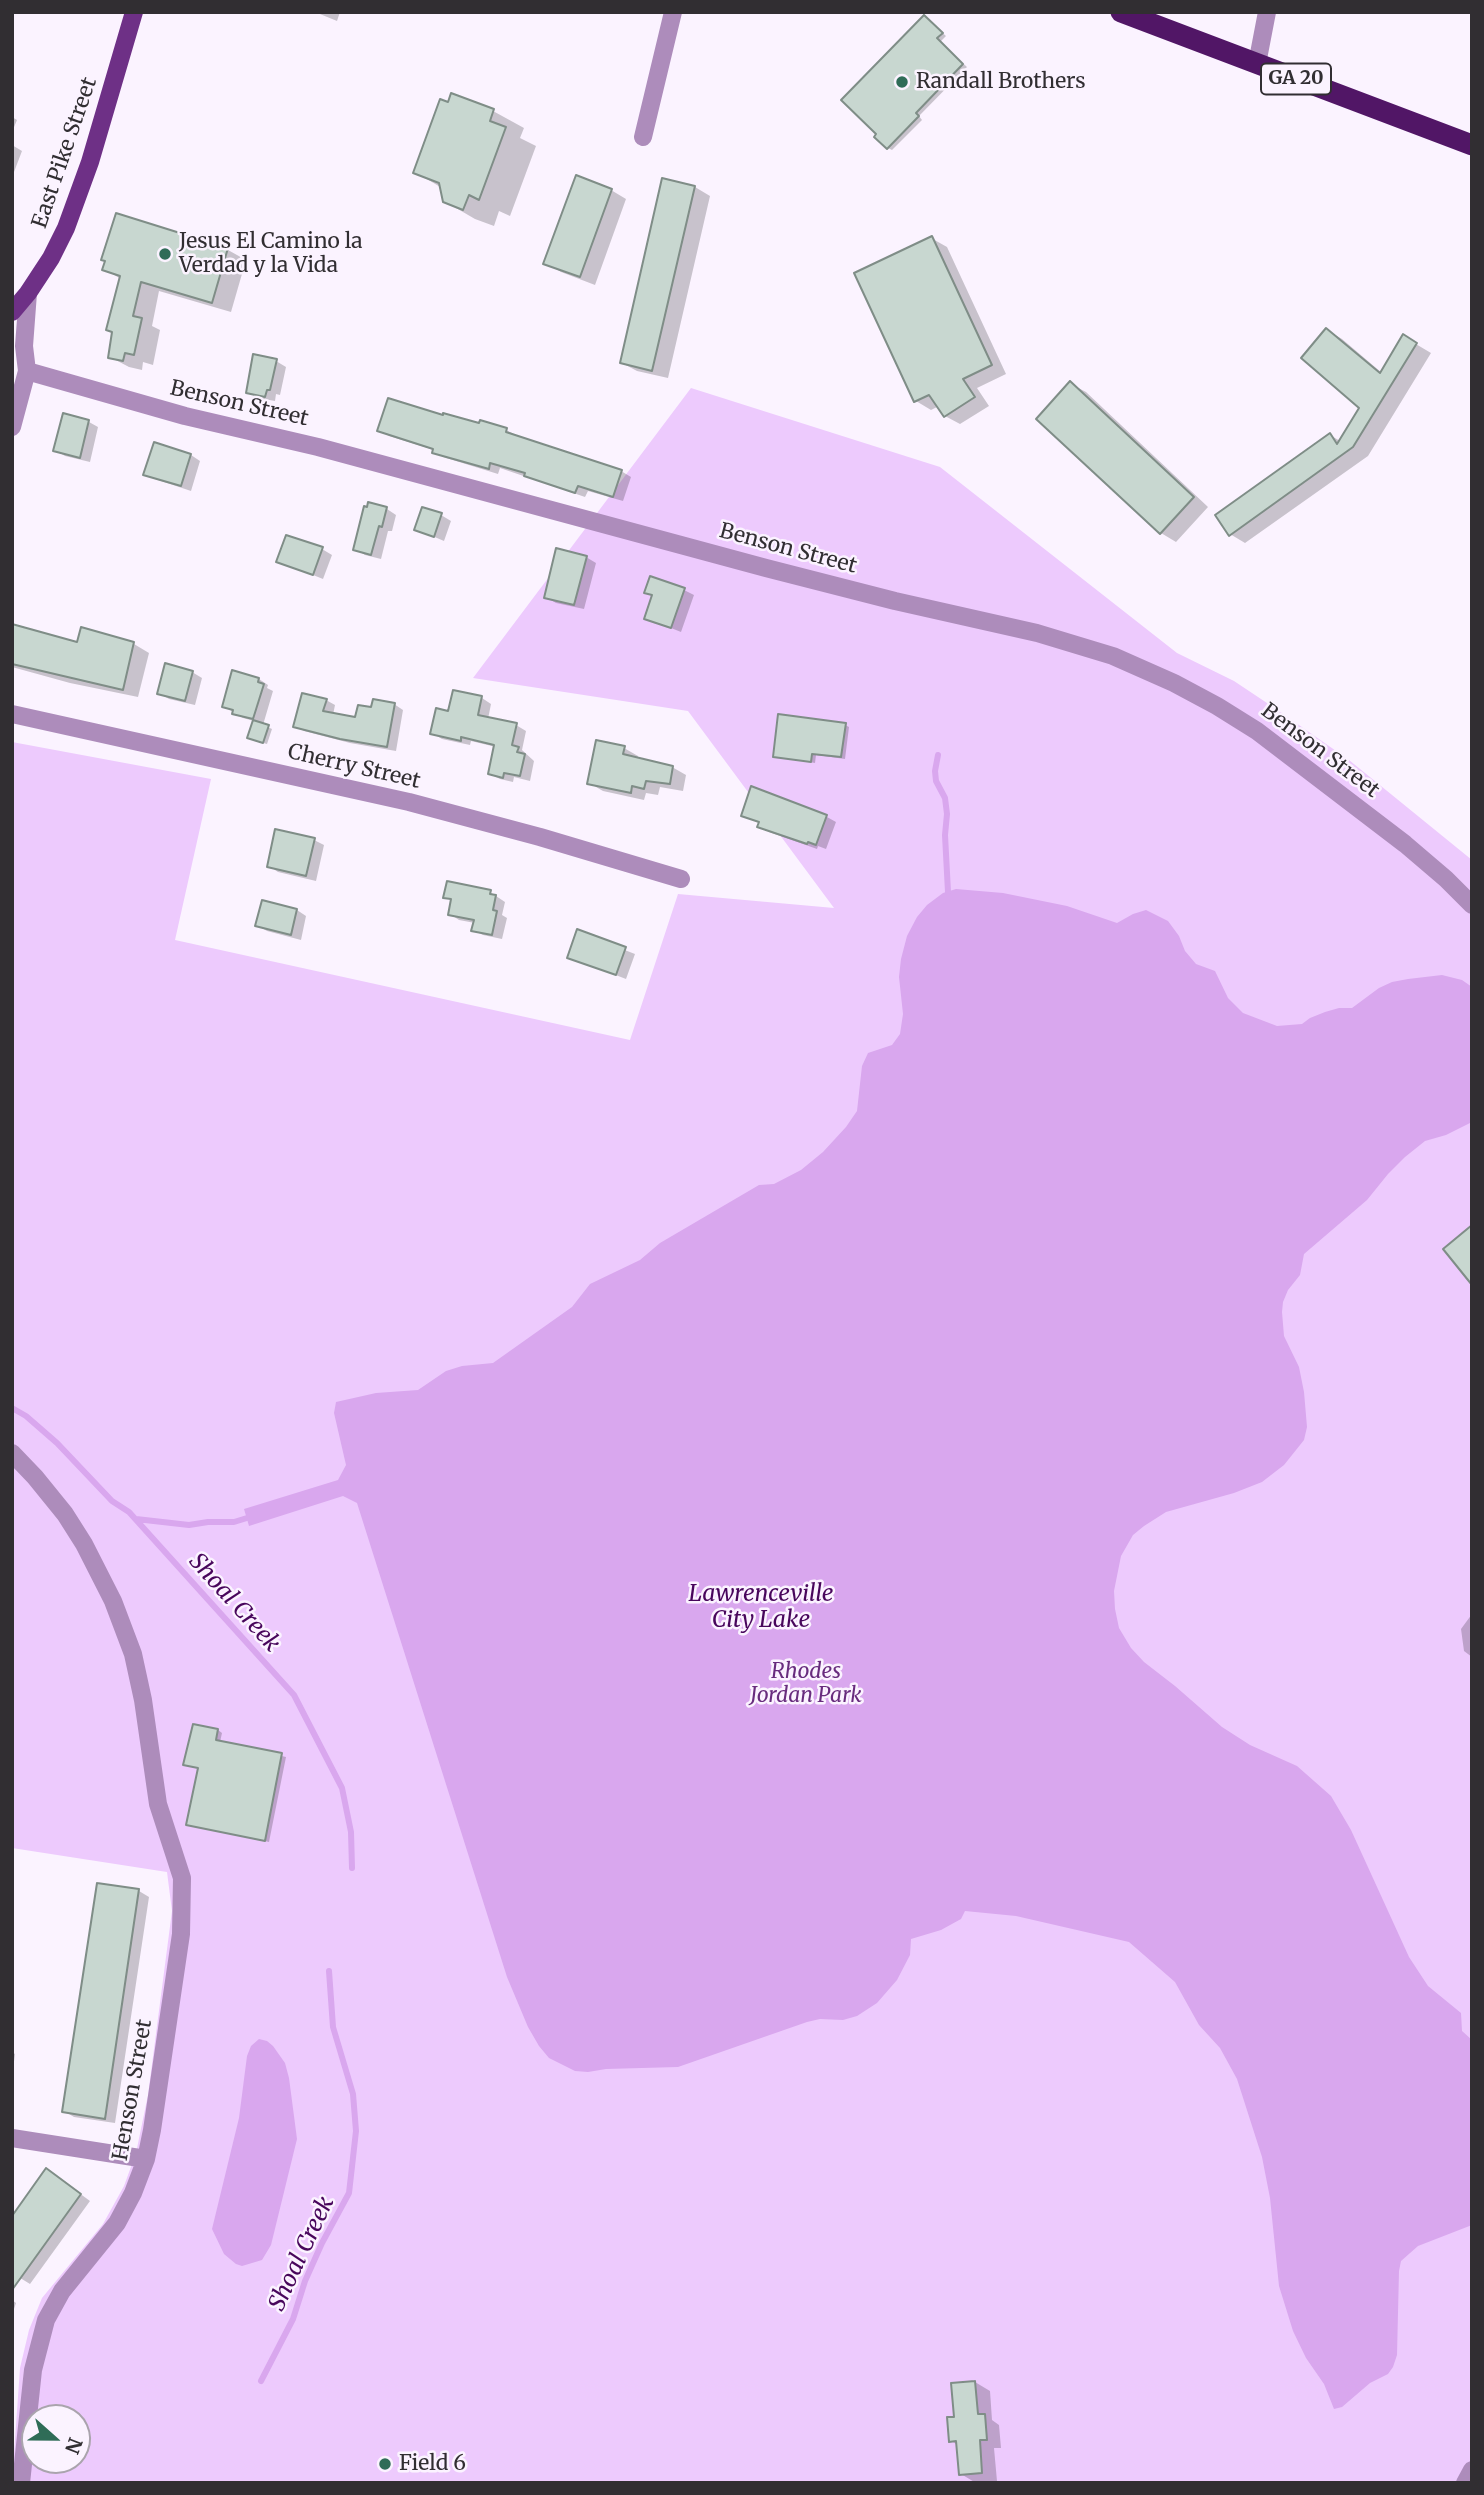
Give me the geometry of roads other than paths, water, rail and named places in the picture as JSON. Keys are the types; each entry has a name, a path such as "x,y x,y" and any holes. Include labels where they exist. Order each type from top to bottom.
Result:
{"highway":[{"name":"GA 20","path":"1121,12 1472,145"}],"main road":[{"name":"East Pike Street","path":"28,293 51,258 77,198 114,86 134,12"},
{"path":"12,312 28,293"}],"street":[{"path":"643,137 673,12"},
{"path":"1257,64 1267,12"},
{"name":"East Pike Street","path":"12,427 27,371 24,346 28,293"},
{"name":"Benson Street","path":"27,371 185,416 318,446 766,568 1037,633 1113,656 1185,688 1257,731 1405,844 1446,878 1472,905"},
{"name":"Cherry Street","path":"12,714 409,802 681,879"},
{"name":"Henson Street","path":"12,1453 36,1477 65,1514 84,1544 113,1601 133,1654 143,1700 158,1804 173,1843 182,1878 181,1934 146,2159 133,2193 117,2222 62,2291 43,2327 33,2370 21,2483"},
{"path":"12,2138 146,2159"},
{"path":"1465,2483 1472,2470"}],"water":[{"name":"Lawrenceville City Lake","path":"956,889 1003,893 1067,906 1117,923 1146,910 1168,921 1179,936 1185,951 1196,964 1215,971 1228,998 1243,1013 1277,1026 1302,1024 1325,1012 1352,1008 1392,982 1442,975 1462,980 1472,987 1472,1122 1446,1135 1425,1141 1405,1157 1367,1200 1304,1254 1300,1275 1288,1290 1283,1302 1284,1336 1299,1367 1304,1392 1307,1427 1304,1440 1284,1465 1262,1482 1234,1493 1166,1512 1144,1526 1133,1535 1121,1556 1114,1591 1119,1628 1131,1648 1144,1662 1222,1727 1250,1745 1297,1766 1331,1796 1351,1830 1409,1957 1428,1986 1461,2013 1462,2031 1472,2040 1472,2225 1418,2246 1401,2261 1397,2355 1393,2367 1388,2374 1370,2383 1342,2407 1334,2409 1324,2384 1306,2358 1293,2331 1279,2286 1270,2198 1262,2157 1237,2079 1220,2048 1199,2025 1175,1982 1129,1942 1016,1916 965,1911 961,1919 941,1930 911,1939 910,1955 897,1980 877,2003 857,2016 843,2020 820,2019 807,2022 678,2067 588,2072 575,2071 549,2058 528,2027 507,1977 357,1503 343,1496 249,1526 244,1509 338,1480 346,1465 334,1413 336,1402 376,1393 418,1390 446,1371 462,1366 493,1363 572,1307 590,1284 640,1260 660,1243 759,1185 774,1184 801,1170 823,1152 857,1111 862,1066 868,1053 892,1045 900,1034 903,1014 899,977 907,936 927,905 943,893"},
{"path":"259,2039 273,2046 285,2063 297,2139 271,2245 262,2260 242,2266 224,2254 212,2229 239,2118 247,2056 251,2046"}],"waterway":[{"path":"938,755 936,781 945,798 947,814 945,835 948,892"},
{"name":"Shoal Creek","path":"12,1408 26,1416 57,1443 112,1501 129,1512 294,1695 342,1788 351,1832 352,1868"},
{"path":"136,1519 189,1525 234,1522 247,1518"},
{"name":"Shoal Creek","path":"261,2381 293,2319 305,2281 322,2243 349,2193 356,2131 353,2094 333,2027 329,1971"}],"place":[{"name":"Randall Brothers","path":"902,82"},
{"name":"Jesus El Camino la Verdad y la Vida","path":"165,254"},
{"name":"Field 6","path":"385,2464"}],"park label":[{"name":"Rhodes Jordan Park","path":"806,1684"}]}
